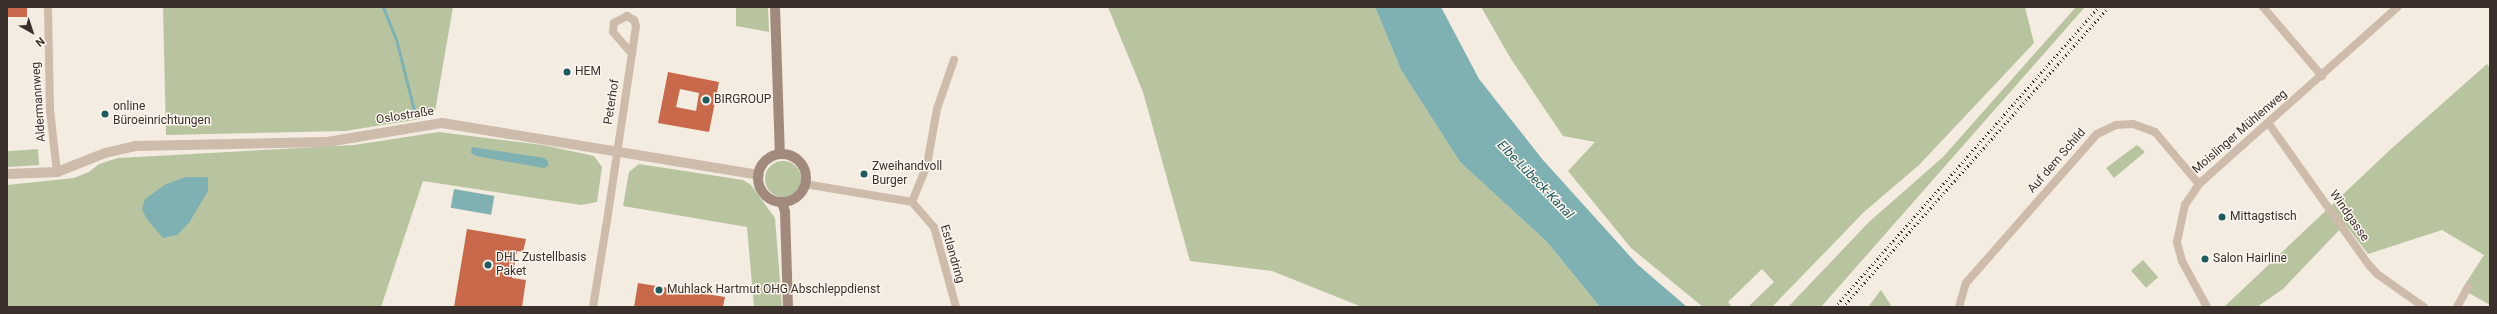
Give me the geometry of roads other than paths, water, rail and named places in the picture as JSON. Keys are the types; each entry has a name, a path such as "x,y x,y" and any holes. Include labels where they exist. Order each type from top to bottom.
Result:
{"main road":[{"path":"775,7 780,154"},
{"path":"780,154 799,161 806,174 805,184 796,198 782,202 763,192 759,175 767,160 780,154"},
{"path":"782,202 785,212 788,307"}],"street":[{"name":"Aldermannweg","path":"48,7 50,110 57,172"},
{"path":"2264,7 2322,76"},
{"name":"Moislinger Mühlenweg","path":"2207,307 2185,268 2177,242 2185,205 2199,184 2269,124 2398,7"},
{"name":"Peterhof","path":"593,307 632,54"},
{"path":"805,184 912,202 927,165 937,109 954,60"},
{"name":"Oslostraße","path":"7,174 57,172 105,153 134,146 327,142 442,123 617,154 759,175"},
{"name":"Auf dem Schild","path":"1959,307 1966,283 2097,134 2116,125 2133,124 2155,132 2199,184"},
{"name":"Windgasse","path":"2269,124 2369,265 2377,274 2424,307"},
{"name":"Estlandring","path":"912,202 934,227 956,307"},
{"path":"2456,307 2468,286"}],"water":[{"name":"Elbe-Lübeck-Kanal","path":"1375,7 1441,7 1479,79 1543,160 1637,264 1687,307 1600,307 1547,242 1460,162 1401,70"},
{"path":"472,147 544,158 548,161 548,166 544,168 476,156 471,153"},
{"path":"186,177 208,177 208,191 189,223 177,235 163,238 146,218 142,209 145,199 166,184"},
{"path":"454,189 494,196 491,215 451,208"}],"waterway":[{"path":"383,7 396,39 415,114"}],"railway":[{"path":"1835,307 2099,7"},
{"path":"1843,307 2108,7"}],"place":[{"name":"HEM","path":"567,72"},
{"name":"BIRGROUP","path":"706,100"},
{"name":"online Büroeinrichtungen","path":"105,114"},
{"name":"Zweihandvoll Burger","path":"864,174"},
{"name":"Mittagstisch","path":"2222,217"},
{"name":"Salon Hairline","path":"2205,259"},
{"name":"DHL Zustellbasis Paket","path":"488,265"},
{"name":"Muhlack Hartmut OHG Abschleppdienst","path":"659,290"}]}
